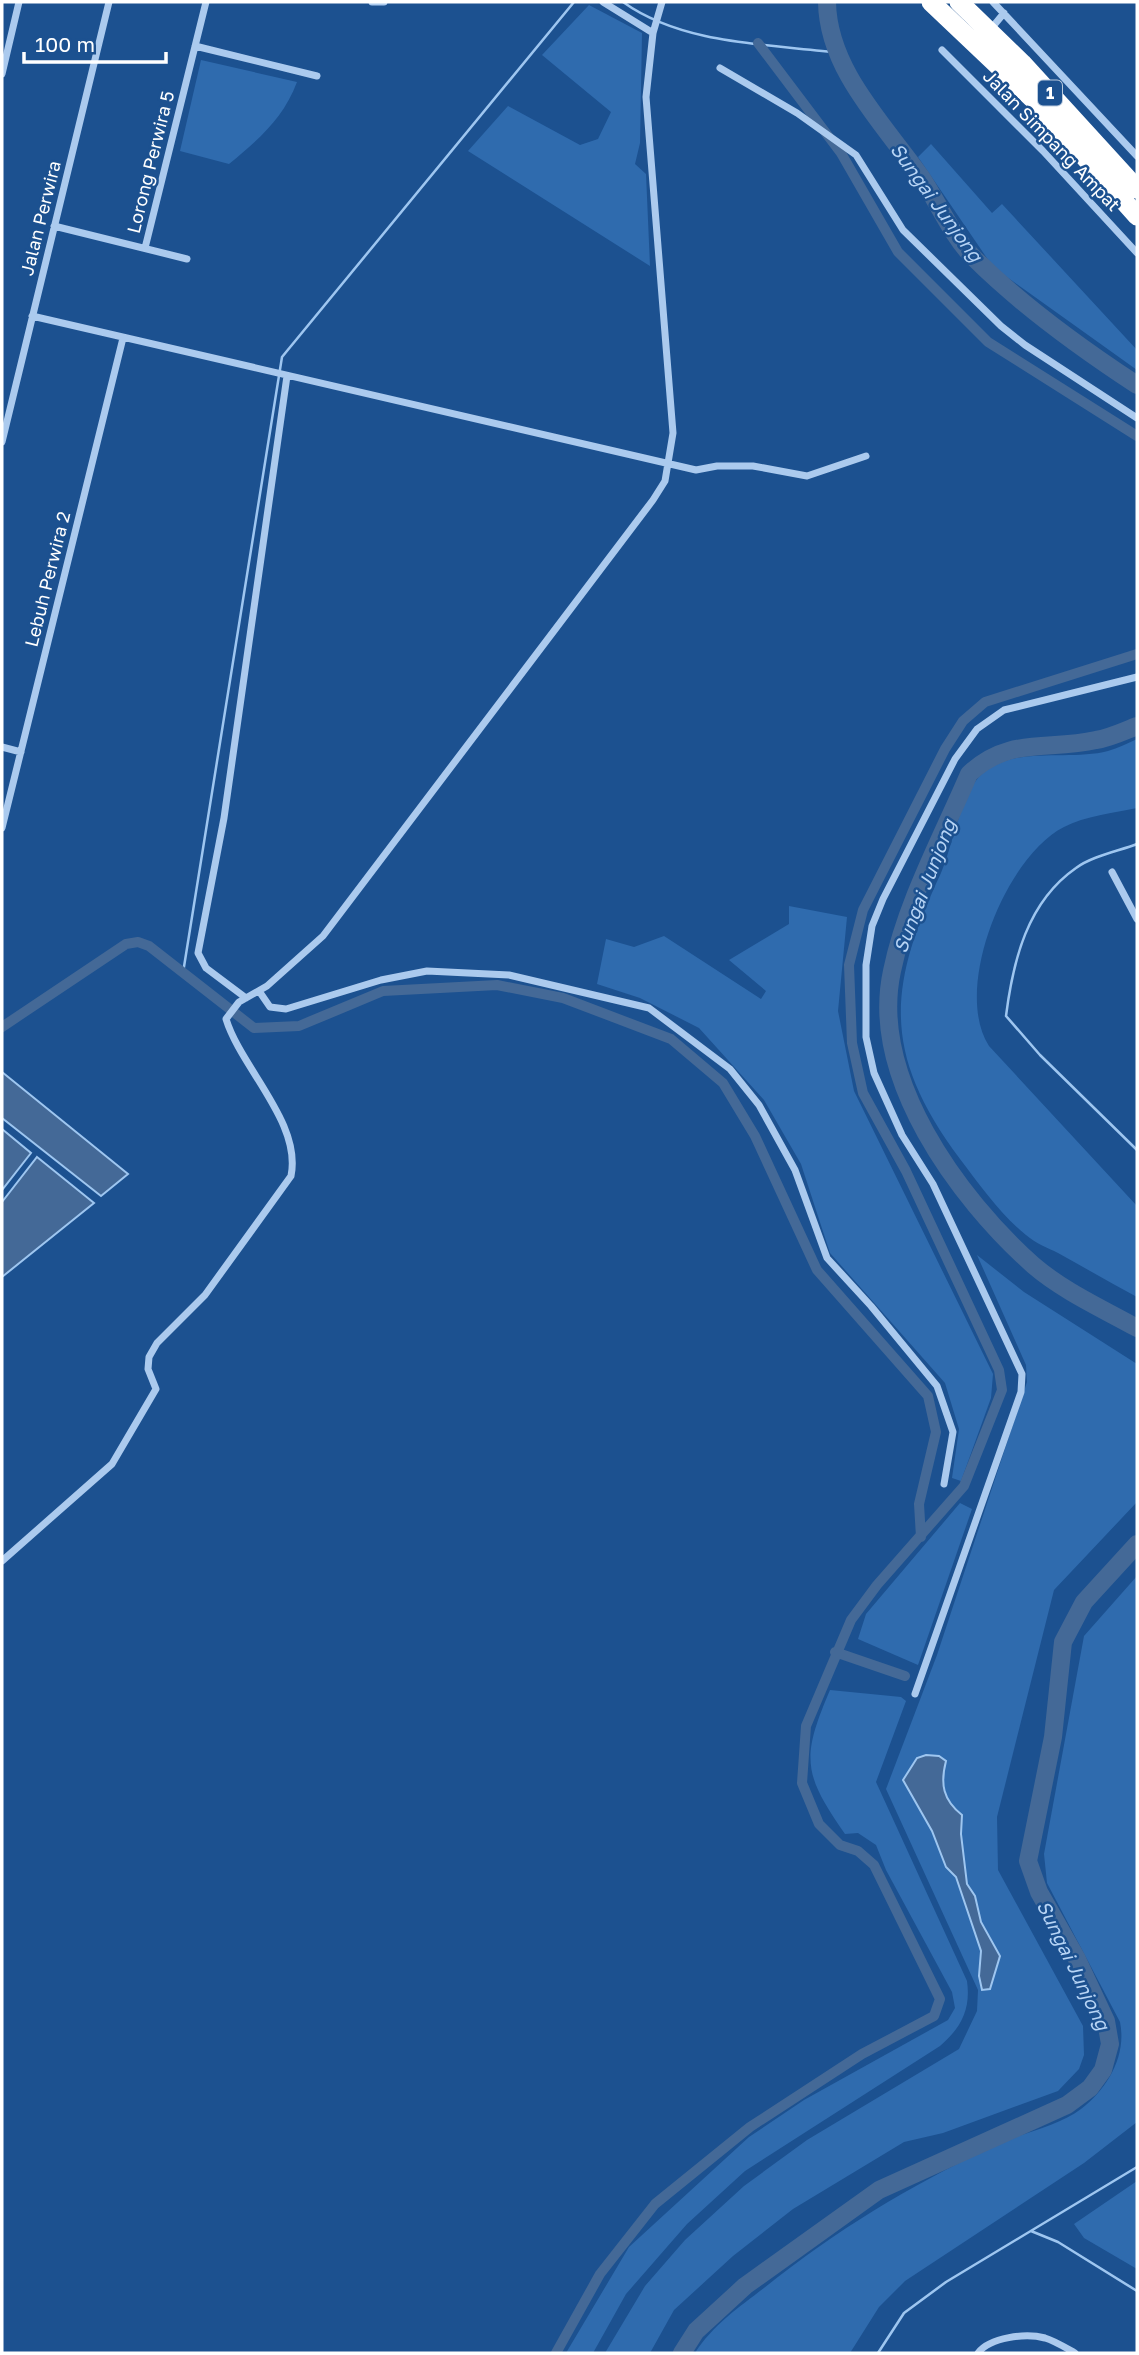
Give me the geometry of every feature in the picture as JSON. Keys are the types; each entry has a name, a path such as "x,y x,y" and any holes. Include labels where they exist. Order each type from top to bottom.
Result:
{"highway":[{"name":"1","path":"931,2 1032,98 1137,216"},
{"name":"1","path":"959,2 990,31 1137,189"}],"street":[{"path":"2,74 19,2"},
{"name":"Jalan Perwira","path":"2,442 109,2"},
{"name":"Lorong Perwira 5","path":"145,248 206,2"},
{"path":"372,2 383,3"},
{"path":"603,2 653,33"},
{"path":"2,1561 112,1464 156,1389 148,1369 149,1357 157,1343 205,1295 291,1175 294,1161 290,1144 270,1101 231,1035 226,1019 242,1000 259,991 323,936 619,548 666,481 673,433 646,97 653,33 662,2"},
{"path":"993,2 1137,156"},
{"path":"990,31 1004,13"},
{"path":"195,46 317,76"},
{"name":"Jalan Simpang Ampat","path":"942,50 1043,151 1137,253"},
{"path":"720,68 829,133 856,155 903,230 1002,326 1025,345 1137,418"},
{"path":"54,226 187,259"},
{"path":"32,316 696,470 717,466 753,466 807,476 866,456"},
{"name":"Lebuh Perwira 2","path":"2,828 123,338"},
{"path":"242,1000 206,968 198,953 224,818 285,376"},
{"path":"915,1694 1021,1392 1022,1374 933,1184 902,1135 874,1073 864,1002 872,926 883,899 955,759 977,729 1004,710 1137,677"},
{"path":"2,747 21,752"},
{"path":"1112,872 1137,919"},
{"path":"259,991 270,1007 286,1009 381,980 427,971 509,975 649,1008 730,1069 759,1105 795,1170 827,1258 871,1306 937,1387 953,1432 944,1484"},
{"path":"978,2353 983,2345 1010,2337 1033,2337 1044,2338 1075,2353"}],"shaded area":[{"path":"589,5 642,33 640,143 635,164 646,174 650,266 468,151 508,106 580,145 598,139 611,112 542,55"},
{"path":"201,60 297,82 277,118 229,164 180,151"},
{"path":"931,144 992,213 1002,204 1137,350 1137,370 993,267 918,157"},
{"path":"1137,739 1137,808 1090,817 1064,827 1043,842 1023,865 1005,894 991,926 981,959 977,992 979,1021 989,1046 1137,1206 1137,1297 1033,1240 999,1209 960,1159 935,1121 917,1086 905,1053 901,1020 903,986 910,951 945,862 963,805 976,780 997,764 1012,759 1093,754 1112,750"},
{"path":"789,906 847,917 838,1011 854,1091 993,1374 991,1398 961,1481 952,1478 959,1429 945,1383 830,1253 801,1164 764,1100 699,1028 640,998 597,984 606,939 634,947 664,936 761,999 766,991 729,960 789,924"},
{"path":"2,1072 128,1174 101,1196 2,1118"},
{"path":"2,1129 31,1153 2,1190"},
{"path":"37,1157 94,1203 2,1277 2,1202"},
{"path":"977,1255 1024,1292 1137,1364 1137,1502 1054,1590 997,1817 998,1870 1083,2026 1084,2055 1079,2069 1058,2091 943,2133 904,2142 793,2209 733,2256 674,2310 650,2353 605,2353 645,2286 685,2240 744,2186 807,2140 959,2049 977,2011 978,1990 886,1789 937,1655 1027,1382 1026,1365"},
{"path":"960,1503 972,1509 918,1665 858,1639 866,1614"},
{"path":"1137,1576 1137,2122 1084,2163 905,2281 879,2307 850,2353 695,2353 709,2334 736,2310 819,2246 903,2194 962,2162 993,2146 1072,2115 1090,2101 1107,2082 1121,2047 1120,2022 1047,1883 1044,1854 1084,1636"},
{"path":"830,1690 901,1697 906,1701 876,1782 967,1981 963,2017 954,2032 940,2046 745,2171 687,2224 626,2294 593,2353 566,2353 629,2247 749,2137 804,2100 948,2020 955,2008 952,1992 886,1870 876,1845 858,1833 845,1834 814,1780 811,1750 814,1733"},
{"path":"926,1755 939,1756 946,1761 943,1777 945,1791 962,1815 961,1834 967,1884 975,1896 981,1922 1000,1956 990,1989 982,1990 979,1976 981,1951 956,1877 946,1867 932,1831 903,1780 917,1758"},
{"path":"1137,2181 1137,2269 1084,2238 1074,2224"}],"waterway":[{"path":"183,973 282,357 574,2"},
{"path":"623,2 672,27 699,35 840,53"},
{"name":"Sungai Junjong","path":"827,2 830,27 847,73 860,95 921,177 965,249 1031,309 1137,385"},
{"path":"758,43 841,153 898,252 988,342 1137,436"},
{"path":"556,2353 600,2274 655,2204 750,2127 862,2054 934,2016 940,1999 874,1865 858,1851 840,1845 819,1824 802,1783 806,1726 851,1620 877,1585 964,1486 1002,1390 999,1370 906,1171 863,1093 852,1043 849,965 863,910 945,749 963,721 985,702 1137,654"},
{"name":"Sungai Junjong","path":"1137,726 1101,739 1014,749 984,762 969,774 906,920 892,971 888,1011 894,1052 907,1093 926,1133 976,1206 1033,1265 1057,1283 1137,1328"},
{"path":"1137,844 1082,864 1059,882 1045,898 1034,915 1018,954 1006,1016 1040,1055 1137,1150"},
{"path":"2,1027 126,944 138,942 149,946 254,1028 299,1026 383,991 497,985 563,998 671,1039 723,1083 755,1136 817,1270 928,1396 936,1432 919,1504 921,1537"},
{"name":"Sungai Junjong","path":"682,2353 696,2331 745,2286 879,2190 1067,2105 1090,2088 1103,2070 1110,2044 1106,2021 1077,1959 1039,1892 1028,1861 1053,1737 1063,1642 1084,1602 1137,1544"},
{"path":"835,1652 905,1676"},
{"path":"878,2353 904,2313 946,2282 1137,2167"},
{"path":"1031,2231 1058,2242 1137,2291"}]}
